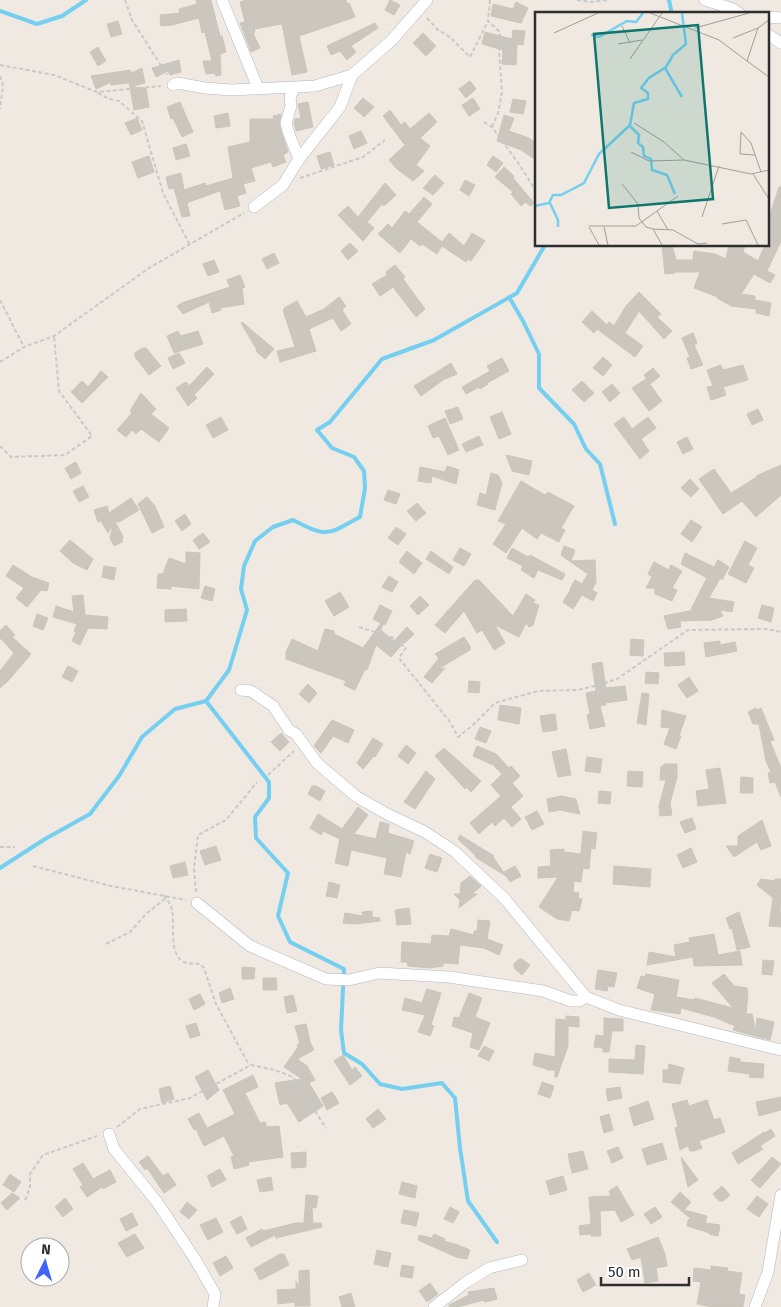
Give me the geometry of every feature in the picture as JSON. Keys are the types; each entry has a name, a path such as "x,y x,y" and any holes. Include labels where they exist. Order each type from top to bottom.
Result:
{"street":[{"path":"222,0 258,88"},
{"path":"174,85 177,83 232,90 315,86 352,75 391,41 427,0"},
{"path":"705,0 736,8"},
{"path":"768,17 781,18"},
{"path":"768,35 781,42"},
{"path":"254,207 283,186 299,159 340,107 352,75"},
{"path":"295,87 290,97 291,106 286,123 299,159"},
{"path":"242,690 251,691 273,706 289,730 296,734 317,763 357,797 425,832 454,851 504,898 586,997 619,1010 781,1050"},
{"path":"197,903 250,946 326,980 349,980 379,973 449,977 542,991 571,1001 579,1001 586,997"},
{"path":"108,1134 114,1148 158,1202 195,1259 215,1294 212,1307"},
{"path":"755,1307 768,1272 781,1195"},
{"path":"434,1307 465,1283 490,1268 522,1260"}],"path":[{"path":"97,92 174,85 132,20 125,0"},
{"path":"418,9 437,29 451,38 470,57 488,21 490,0"},
{"path":"577,0 591,2 607,0"},
{"path":"488,21 500,32 499,51 502,92 498,113 492,127"},
{"path":"0,66 54,75 97,92 109,99 120,100 142,121 162,193 190,245"},
{"path":"0,76 3,85 0,109"},
{"path":"484,122 492,127 535,189"},
{"path":"286,181 309,176 364,157 385,140"},
{"path":"0,362 24,347 54,336 149,268 254,207"},
{"path":"0,300 24,347"},
{"path":"0,446 11,456 65,455 92,436 59,391 54,336"},
{"path":"360,627 394,638 406,648 399,658 450,722 458,737 473,726 494,703 538,691 577,690 617,679 688,630 766,629 781,632"},
{"path":"268,775 302,742"},
{"path":"33,866 111,886 197,903 194,868 198,835 226,820 257,782"},
{"path":"0,847 15,847"},
{"path":"106,944 130,932 165,896"},
{"path":"165,896 172,911 173,942 180,959 185,963 200,964 204,968 216,1004 248,1065"},
{"path":"26,1200 30,1188 30,1174 43,1155 108,1134 140,1109 190,1098 248,1065 275,1070 293,1077 326,1128"}],"building":[{"path":"196,0 211,0 226,52 220,54 221,75 216,76 215,73 206,74 203,61 212,61 205,32 202,33 199,18 161,26 160,15 180,13 179,9 197,4"},
{"path":"246,0 346,0 355,17 299,36 307,72 292,75 282,24 254,29 255,32 253,33 260,48 251,52 240,23 245,22 240,2"},
{"path":"390,0 400,5 394,15 385,10"},
{"path":"516,2 528,8 521,23 491,16 493,4 513,9"},
{"path":"118,21 122,34 111,37 107,24"},
{"path":"375,23 378,28 351,46 356,52 347,60 340,51 331,55 327,46"},
{"path":"513,30 525,31 523,45 517,44 516,65 502,64 503,50 482,44 485,32 512,39"},
{"path":"423,33 436,46 426,56 413,43"},
{"path":"98,47 106,61 98,66 90,52"},
{"path":"179,60 181,72 170,75 168,71 156,77 152,68"},
{"path":"142,68 145,83 130,87 129,83 111,85 110,83"},
{"path":"130,70 131,73 96,89 91,76"},
{"path":"470,81 476,89 466,98 459,89"},
{"path":"130,87 146,88 149,107 134,110"},
{"path":"363,98 374,107 364,117 354,108"},
{"path":"473,98 480,109 469,116 462,105"},
{"path":"513,99 526,101 523,114 510,112"},
{"path":"180,102 193,132 182,137 173,118 171,119 167,107"},
{"path":"308,102 313,127 296,131 295,119 301,118 298,104"},
{"path":"390,110 401,125 405,122 410,129 429,113 437,122 420,138 430,146 416,165 424,171 413,181 397,169 389,160 405,145 383,116"},
{"path":"228,113 230,126 216,128 214,116"},
{"path":"281,114 279,124 288,152 283,155 286,162 273,167 271,162 251,168 255,181 243,184 246,193 237,196 240,206 225,210 220,191 187,203 190,216 182,217 174,188 169,189 166,177 181,173 184,190 205,183 206,186 233,178 228,147 250,142 250,119 274,119 273,116"},
{"path":"504,115 514,118 509,131 529,138 535,142 535,159 521,150 497,141"},
{"path":"137,118 142,130 131,135 125,123"},
{"path":"361,131 367,143 354,149 349,136"},
{"path":"186,144 190,156 176,160 173,148"},
{"path":"330,152 334,165 321,169 317,156"},
{"path":"149,156 154,172 138,178 132,162"},
{"path":"493,156 503,163 496,172 487,165"},
{"path":"504,167 514,176 513,178 534,203 531,206 525,202 521,206 511,194 513,192 495,177"},
{"path":"435,175 444,183 433,195 423,188"},
{"path":"465,180 475,185 469,196 460,190"},
{"path":"385,183 396,195 384,206 382,204 367,222 374,228 363,241 338,215 348,206 358,217"},
{"path":"779,187 781,187 781,241 767,271 775,275 770,283 754,274 741,294 755,296 755,300 771,303 769,316 756,313 756,309 731,306 718,297 694,288 700,272 665,274 662,246 672,246 676,260 693,260 694,251 715,254 726,259 729,246 745,246 743,252 758,261 765,246 768,246 768,221"},
{"path":"424,197 432,204 417,222 442,242 449,233 464,246 472,233 485,241 471,261 468,259 466,262 442,246 437,254 422,244 420,246 411,239 400,253 378,234 388,224 392,228 405,211 409,214"},
{"path":"350,243 358,251 348,260 341,251"},
{"path":"274,253 279,263 267,269 262,259"},
{"path":"214,260 219,272 208,276 203,264"},
{"path":"395,265 405,277 403,279 425,309 416,317 393,287 380,296 372,284 387,275 386,272"},
{"path":"240,275 245,287 242,288 244,304 220,308 221,310 212,313 209,302 183,314 177,306 230,287 227,280"},
{"path":"639,292 661,314 657,317 672,331 664,339 639,311 625,333 643,346 635,357 597,329 594,333 582,322 592,311 607,325 609,322 614,326 626,306"},
{"path":"339,297 346,306 342,310 351,324 341,331 333,318 309,329 316,351 280,362 277,351 295,347 283,310 284,308 297,301 306,317 324,309"},
{"path":"242,322 274,349 265,359 256,351"},
{"path":"178,331 181,336 198,331 203,344 174,353 167,336"},
{"path":"693,333 697,343 694,345 703,365 691,369 687,358 690,357 682,338"},
{"path":"142,348 146,348 161,366 149,375 135,357 135,353"},
{"path":"179,353 185,363 173,369 168,358"},
{"path":"603,357 612,365 603,376 593,368"},
{"path":"502,358 509,371 480,389 479,387 466,394 462,387 490,371 487,366"},
{"path":"451,363 457,374 443,380 421,396 414,386"},
{"path":"721,365 723,370 743,365 748,380 723,387 726,395 711,400 707,387 713,386 707,370"},
{"path":"207,367 214,374 194,395 197,398 188,406 176,388 186,382 189,386"},
{"path":"653,368 660,376 650,384 644,375"},
{"path":"101,371 108,377 82,403 71,392 82,381 88,387"},
{"path":"646,379 662,401 649,411 632,388"},
{"path":"582,381 594,393 584,402 572,390"},
{"path":"612,384 620,393 610,402 602,392"},
{"path":"141,393 156,409 151,414 169,428 159,442 141,429 136,434 132,430 126,437 117,430 132,413 130,411"},
{"path":"458,407 463,419 450,424 445,411"},
{"path":"758,409 763,420 752,425 747,414"},
{"path":"502,412 511,434 499,439 490,417"},
{"path":"221,417 228,430 213,438 206,425"},
{"path":"624,417 632,429 648,417 656,428 641,439 649,451 640,459 614,424"},
{"path":"445,418 459,450 448,455 439,436 433,438 428,426"},
{"path":"479,436 483,445 466,452 462,444"},
{"path":"687,437 693,449 683,454 677,442"},
{"path":"506,455 532,461 529,475 512,471"},
{"path":"76,462 81,473 71,479 65,468"},
{"path":"781,465 781,495 756,517 742,501 723,514 699,479 714,469 731,493 756,476"},
{"path":"447,466 459,470 456,484 432,476 431,483 418,481 420,467 445,472"},
{"path":"491,473 498,475 502,483 495,510 477,505 480,493 486,495"},
{"path":"690,479 699,489 691,497 681,488"},
{"path":"521,481 545,495 548,492 574,506 561,528 565,530 559,542 541,533 537,539 522,528 506,553 493,544 506,524 498,521"},
{"path":"83,486 89,497 79,502 73,491"},
{"path":"388,490 400,494 396,504 384,500"},
{"path":"147,497 155,506 164,527 152,533 138,504"},
{"path":"131,498 139,510 119,522 115,521 123,537 122,542 114,546 110,538 113,524 108,533 101,521 98,522 94,510 107,506 109,513"},
{"path":"417,503 426,513 416,521 407,511"},
{"path":"185,514 191,524 182,531 175,521"},
{"path":"691,520 702,527 692,542 681,534"},
{"path":"396,527 406,534 398,545 388,538"},
{"path":"203,533 210,542 199,549 193,540"},
{"path":"70,540 93,559 87,570 73,563 60,551"},
{"path":"745,541 757,548 748,565 754,568 746,583 728,574"},
{"path":"564,546 575,550 571,561 595,560 596,582 592,590 597,593 593,601 582,595 573,609 563,602 575,580 582,584 588,574 561,555"},
{"path":"460,548 471,554 464,566 453,560"},
{"path":"512,548 528,557 530,555 565,574 562,580 538,570 534,578 521,570 523,566 507,558"},
{"path":"407,551 422,563 414,574 399,562"},
{"path":"431,551 453,567 449,574 426,559"},
{"path":"186,552 200,553 199,589 171,586 171,589 157,588 158,574 163,574 169,558 186,564"},
{"path":"685,553 714,567 718,560 729,567 722,580 720,578 709,598 734,602 732,612 720,610 723,616 712,620 680,621 681,627 668,629 664,616 694,610 691,609 707,578 681,564"},
{"path":"654,562 669,570 671,565 682,571 672,588 677,590 672,601 655,594 655,588 646,588 652,577 648,574"},
{"path":"13,565 32,577 49,583 47,591 41,590 27,607 16,598 24,588 6,576"},
{"path":"104,566 116,568 114,580 102,577"},
{"path":"389,576 398,582 392,592 382,587"},
{"path":"475,580 479,580 513,616 526,594 535,600 533,603 539,605 533,625 529,627 526,623 519,637 495,625 505,643 494,650 482,630 477,633 464,611 445,633 435,625"},
{"path":"205,586 215,589 212,601 201,598"},
{"path":"340,592 349,607 334,616 325,601"},
{"path":"83,595 85,615 108,617 107,629 88,628 80,645 72,641 77,624 53,617 56,606 74,612 72,596"},
{"path":"420,596 429,605 418,615 410,606"},
{"path":"380,605 392,611 385,625 373,619"},
{"path":"762,605 774,608 771,622 758,618"},
{"path":"186,609 187,621 165,622 165,610"},
{"path":"37,614 48,618 43,630 33,626"},
{"path":"381,623 383,624 381,630 394,641 407,627 414,634 391,657 376,645 367,670 365,669 355,690 344,685 346,681 286,659 286,652 292,639 318,651 325,629 334,631 334,634 363,648"},
{"path":"6,625 15,635 12,637 31,654 0,688 0,671 14,653 0,638 0,631"},
{"path":"464,637 470,646 470,650 438,669 445,668 432,683 424,677 439,658 435,654"},
{"path":"631,639 644,640 643,656 630,655"},
{"path":"720,641 720,645 735,642 737,651 706,657 704,643"},
{"path":"684,652 685,665 665,666 664,653"},
{"path":"602,662 606,688 625,686 627,700 605,703 606,705 600,706 605,726 590,729 587,715 590,714 586,693 596,691 592,664"},
{"path":"68,666 78,671 72,682 62,677"},
{"path":"646,672 659,673 658,684 645,683"},
{"path":"689,677 698,691 687,698 678,685"},
{"path":"469,681 480,682 479,693 468,692"},
{"path":"308,684 317,693 309,703 299,694"},
{"path":"642,693 649,694 646,725 637,723"},
{"path":"500,705 521,708 519,724 498,720"},
{"path":"756,708 757,710 761,708 774,740 770,741 781,768 781,797 775,782 770,783 768,773 771,772 766,761 759,724 753,724 748,712"},
{"path":"662,710 686,716 676,749 664,744 670,728 661,727"},
{"path":"555,714 557,730 543,732 540,716"},
{"path":"332,720 354,730 348,743 333,736 321,753 314,746"},
{"path":"480,727 491,731 486,743 475,739"},
{"path":"281,733 289,742 280,751 271,742"},
{"path":"373,738 383,744 375,757 363,769 357,763"},
{"path":"406,745 416,753 408,764 398,756"},
{"path":"477,746 496,754 509,768 511,766 520,776 512,783 523,796 511,807 521,819 512,827 504,818 495,826 492,822 479,834 470,823 501,796 491,785 502,774 493,765 473,756"},
{"path":"444,748 481,781 471,792 466,787 465,789 435,756"},
{"path":"566,749 571,775 558,777 552,752"},
{"path":"587,757 602,759 600,773 585,771"},
{"path":"664,764 677,764 677,777 670,803 672,815 660,816 659,806 666,780 660,780 661,766"},
{"path":"720,768 726,803 698,806 696,791 709,789 706,770"},
{"path":"426,771 435,779 415,809 404,802"},
{"path":"628,771 643,772 642,787 627,786"},
{"path":"741,777 753,778 753,793 740,793"},
{"path":"312,786 325,791 320,801 308,794"},
{"path":"599,791 611,792 610,804 598,803"},
{"path":"561,796 576,799 580,814 560,810 549,812 547,799"},
{"path":"358,807 368,815 354,834 376,839 380,822 389,824 388,833 414,841 410,854 406,852 401,877 384,874 387,858 351,850 348,866 335,863 340,839 323,831 321,835 310,828 318,814 342,829"},
{"path":"537,811 544,824 532,830 525,817"},
{"path":"692,818 696,829 685,833 680,822"},
{"path":"762,820 771,846 761,850 757,842 734,857 726,846 738,846 738,836"},
{"path":"583,831 597,833 595,849 591,848 589,869 583,868 581,882 574,881 573,892 579,893 578,898 582,899 579,911 572,910 569,921 557,919 539,907 558,877 538,878 538,867 551,866 550,850 564,849 564,852 581,854"},
{"path":"460,835 494,856 506,876 475,857 458,839"},
{"path":"216,846 221,860 205,865 200,851"},
{"path":"691,848 697,862 683,868 677,855"},
{"path":"430,854 442,858 437,872 425,868"},
{"path":"185,862 188,875 173,878 170,866"},
{"path":"515,866 521,876 510,882 504,872"},
{"path":"614,866 651,869 650,887 613,884"},
{"path":"470,876 481,886 472,894 477,894 459,908 460,900 454,894 460,894 461,883"},
{"path":"761,879 775,881 775,879 781,879 781,927 769,926 773,898 757,885"},
{"path":"329,882 340,885 337,898 326,896"},
{"path":"409,908 411,924 397,925 395,910"},
{"path":"372,911 372,917 380,918 380,921 355,924 343,923 345,913 363,916 362,912"},
{"path":"739,912 750,947 737,950 732,928 730,929 726,918"},
{"path":"478,920 490,921 487,939 503,945 499,955 484,948 460,945 458,964 443,963 443,966 430,968 408,966 407,962 401,962 402,942 431,944 432,935 449,936 451,929 474,935 474,931 477,931"},
{"path":"714,934 718,955 740,951 742,965 694,966 693,957 647,965 649,952 676,957 674,945 690,942 689,938"},
{"path":"519,959 530,965 522,975 514,968 514,964"},
{"path":"763,960 774,961 772,975 762,974"},
{"path":"242,967 255,968 254,979 242,979"},
{"path":"598,970 617,973 614,987 608,986 607,991 595,989"},
{"path":"646,974 679,980 676,997 694,1000 695,998 733,1008 712,983 724,974 734,986 747,988 746,1014 752,1014 756,1031 757,1018 774,1022 770,1040 733,1030 735,1026 714,1017 681,1008 680,1014 651,1010 655,994 637,988 641,976 645,977"},
{"path":"263,978 276,978 277,990 263,990"},
{"path":"230,988 234,999 222,1003 219,993"},
{"path":"427,989 441,993 431,1025 434,1026 430,1036 418,1032 425,1015 402,1010 405,998 422,1003"},
{"path":"469,993 482,998 475,1017 490,1023 479,1050 470,1047 473,1033 452,1026 454,1017 459,1018"},
{"path":"200,994 205,1004 194,1010 189,999"},
{"path":"293,995 297,1011 287,1013 284,997"},
{"path":"566,1016 579,1017 579,1027 568,1026 568,1046 557,1077 555,1077 555,1070 546,1070 533,1065 535,1053 555,1057 556,1019 566,1020"},
{"path":"604,1018 623,1019 623,1031 612,1031 609,1052 603,1052 603,1048 594,1047 596,1035 604,1036"},
{"path":"196,1023 200,1035 190,1038 186,1026"},
{"path":"306,1024 314,1050 297,1059 307,1066 315,1080 309,1083 323,1106 299,1122 287,1103 280,1105 275,1083 302,1079 284,1067 298,1047 297,1045 300,1044 295,1026"},
{"path":"636,1045 645,1046 643,1074 609,1072 609,1059 635,1060"},
{"path":"484,1046 494,1051 489,1061 478,1056"},
{"path":"343,1055 352,1070 355,1067 362,1076 350,1085 334,1061"},
{"path":"730,1057 740,1059 740,1062 764,1064 763,1078 749,1077 750,1074 728,1071"},
{"path":"669,1064 684,1068 680,1084 663,1082 663,1070 668,1070"},
{"path":"208,1070 219,1090 207,1100 195,1077"},
{"path":"253,1075 258,1087 245,1093 260,1123 265,1122 267,1127 279,1126 283,1157 248,1162 249,1165 234,1169 231,1157 234,1156 224,1136 204,1146 196,1129 194,1130 188,1119 199,1113 207,1128 235,1114 223,1090"},
{"path":"542,1082 554,1086 550,1098 538,1094"},
{"path":"170,1086 174,1099 162,1103 159,1089"},
{"path":"620,1087 622,1098 608,1101 606,1089"},
{"path":"332,1092 339,1103 327,1110 321,1098"},
{"path":"781,1097 781,1110 759,1116 756,1102"},
{"path":"687,1100 689,1106 707,1100 714,1120 720,1118 725,1132 699,1141 702,1148 694,1151 690,1151 688,1146 680,1150 675,1128 678,1127 672,1104"},
{"path":"648,1101 654,1119 634,1126 629,1108"},
{"path":"378,1109 386,1119 373,1128 366,1119"},
{"path":"609,1114 613,1130 604,1133 600,1117"},
{"path":"771,1129 775,1136 760,1146 763,1149 738,1164 732,1153"},
{"path":"662,1143 667,1159 647,1165 642,1149"},
{"path":"618,1147 623,1158 612,1163 607,1151"},
{"path":"583,1151 588,1169 572,1173 568,1154"},
{"path":"306,1152 306,1167 292,1168 291,1153"},
{"path":"148,1156 163,1176 168,1173 176,1185 164,1193 147,1168 145,1170 139,1162"},
{"path":"681,1157 698,1180 688,1187"},
{"path":"772,1157 781,1164 760,1188 751,1180"},
{"path":"83,1163 93,1179 110,1170 116,1182 103,1189 102,1187 87,1197 80,1187 83,1185 73,1169"},
{"path":"220,1169 226,1180 212,1187 207,1176"},
{"path":"10,1174 21,1182 14,1192 3,1185"},
{"path":"563,1176 567,1190 550,1195 546,1181"},
{"path":"271,1177 273,1190 260,1192 257,1180"},
{"path":"402,1182 417,1186 415,1198 399,1194"},
{"path":"617,1186 634,1215 621,1222 615,1210 600,1211 601,1236 591,1236 591,1234 580,1235 579,1226 591,1224 589,1197 611,1196 609,1191"},
{"path":"722,1186 730,1195 723,1201 719,1201 713,1194"},
{"path":"680,1192 691,1202 684,1210 707,1216 705,1223 720,1225 718,1236 687,1226 688,1220 691,1219 671,1202"},
{"path":"12,1193 20,1198 7,1210 1,1203"},
{"path":"306,1195 318,1196 316,1208 312,1207 313,1223 321,1223 322,1227 276,1238 275,1235 251,1247 246,1238 262,1229 263,1231 296,1223 304,1223"},
{"path":"757,1196 768,1204 759,1217 747,1209"},
{"path":"65,1198 73,1209 63,1217 55,1207"},
{"path":"187,1202 197,1210 189,1219 180,1212"},
{"path":"450,1207 459,1212 453,1223 444,1219"},
{"path":"655,1207 662,1217 651,1224 644,1214"},
{"path":"404,1210 419,1213 416,1226 401,1223"},
{"path":"132,1213 138,1225 126,1231 120,1219"},
{"path":"241,1216 247,1229 237,1234 230,1222"},
{"path":"216,1218 223,1232 208,1240 200,1225"},
{"path":"135,1234 144,1248 127,1257 118,1243"},
{"path":"434,1234 445,1239 444,1241 470,1250 467,1259 456,1257 418,1240 419,1235 432,1238"},
{"path":"658,1237 665,1254 667,1266 656,1268 658,1281 645,1283 641,1257 632,1260 627,1249"},
{"path":"377,1250 391,1253 388,1267 374,1264"},
{"path":"280,1254 284,1254 289,1265 260,1280 254,1269"},
{"path":"226,1256 233,1268 220,1276 213,1263"},
{"path":"402,1265 414,1267 412,1278 400,1276"},
{"path":"711,1266 728,1268 727,1271 742,1273 739,1294 745,1295 743,1307 712,1307 697,1304 701,1282 693,1281 694,1268 711,1270"},
{"path":"309,1270 310,1306 295,1306 295,1302 278,1304 277,1290 296,1289 296,1281 299,1287 299,1271"},
{"path":"589,1273 596,1285 583,1292 577,1280"},
{"path":"430,1283 438,1294 427,1302 419,1291"},
{"path":"494,1288 497,1299 449,1307 449,1305 469,1295 468,1292"},
{"path":"351,1293 355,1307 342,1307 339,1297"}],"waterway":[{"path":"0,11 37,24 62,16 86,0"},
{"path":"669,0 672,12"},
{"path":"0,868 45,839 90,814 119,776 142,737 175,709 206,701 229,670 247,610 241,589 244,566 255,541 273,527 293,520 314,530 327,532 341,528 360,517 365,488 364,471 354,457 332,448 317,430 330,422 382,359 434,340 517,293 544,246"},
{"path":"509,297 539,354 539,388 574,424 586,449 600,464 615,524"},
{"path":"206,701 269,782 269,798 255,817 256,838 288,873 278,916 290,942 344,969 341,1030 344,1053 362,1064 380,1084 402,1089 442,1083 455,1098 468,1201 497,1242"}]}
